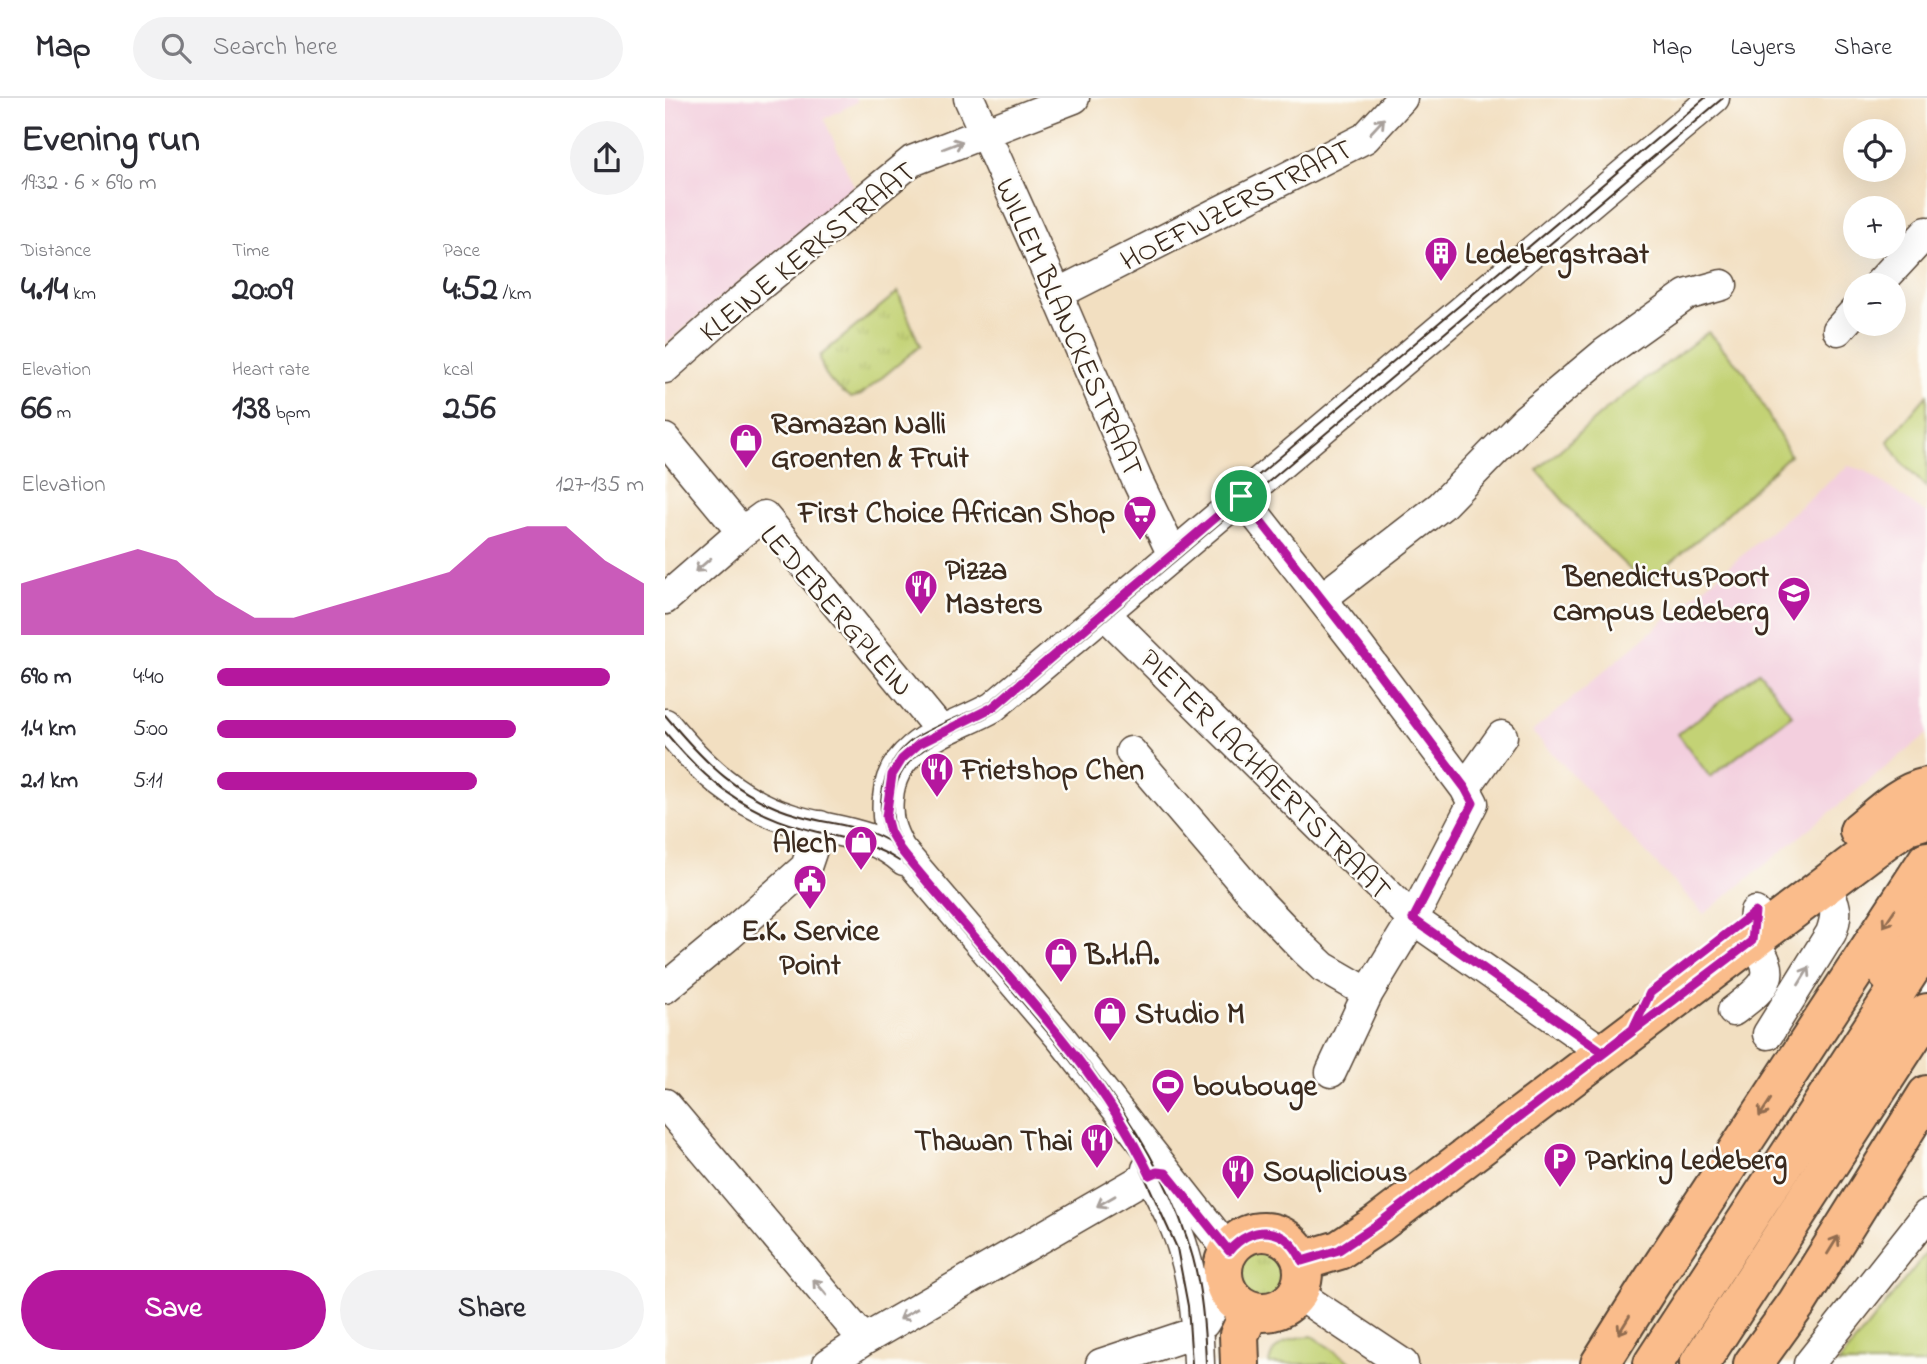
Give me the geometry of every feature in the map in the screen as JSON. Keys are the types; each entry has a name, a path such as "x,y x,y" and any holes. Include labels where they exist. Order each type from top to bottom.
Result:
{"main road":[{"path":"1754,927 1824,887 1907,825 1923,794"},
{"path":"1239,1303 1268,1313 1285,1307 1300,1278 1378,1224 1633,1029 1754,927 1884,810 1923,794"},
{"path":"1600,1364 1927,861"},
{"path":"1646,1364 1777,1158 1927,910"},
{"path":"1653,1364 1927,944"},
{"path":"1681,1364 1927,971"},
{"path":"1699,1364 1927,1013"},
{"path":"1753,1364 1797,1303 1927,1095"},
{"path":"1240,1364 1239,1303 1223,1276 1229,1251 1237,1241 1248,1235 1267,1232 1277,1234 1293,1244 1300,1278"},
{"path":"1767,1364 1797,1303"}],"street":[{"name":"WILLEM BLANCKESTRAAT","path":"969,98 1137,480 1173,555"},
{"name":"KLEINE KERKSTRAAT","path":"665,368 737,304 912,161 1074,98"},
{"name":"HOEFIJZERSTRAAT","path":"1057,294 1365,138 1402,98"},
{"path":"1199,1364 1197,1330 1185,1253 1158,1174 1139,1137 1061,1038 900,849 890,832 886,817 892,775 902,759 919,744 993,707 1714,98"},
{"path":"1889,273 1927,232"},
{"path":"1322,598 1441,506 1526,419 1605,353 1686,295 1722,285"},
{"path":"665,439 742,532"},
{"path":"1241,496 1322,598 1469,795"},
{"name":"LEDEBERGPLEIN","path":"665,599 764,516 941,732"},
{"name":"PIETER LACHAERTSTRAAT","path":"1104,614 1413,919 1603,1052"},
{"path":"665,724 715,778 741,797 794,820 862,835 881,843 920,874"},
{"path":"1331,1072 1368,993 1413,919 1469,795 1502,736"},
{"path":"1131,752 1304,949 1323,967 1368,993"},
{"path":"665,988 806,867 820,826"},
{"path":"1768,1034 1831,933 1836,906 1824,887"},
{"path":"1733,1011 1755,994 1768,977 1769,967 1754,927"},
{"path":"665,1104 864,1340"},
{"path":"828,1364 864,1340 1158,1174"},
{"path":"1158,1174 1229,1251"},
{"path":"1808,1364 1927,1215"},
{"path":"1300,1278 1403,1364"},
{"path":"1101,1364 1191,1334 1197,1330 1215,1304 1239,1303"}],"shaded area":[{"path":"665,98 856,98 857,102 824,119 854,186 665,344"},
{"name":"BenedictusPoort campus Ledeberg","path":"1848,466 1866,471 1927,514 1927,734 1704,914 1532,732"}],"green space":[{"path":"898,292 920,346 861,395 851,398 830,380 823,369 820,356"},
{"path":"1708,332 1746,374 1790,455 1714,526 1645,584 1585,526 1537,470 1608,408"},
{"path":"1927,395 1927,488 1903,464 1888,441"},
{"path":"1759,672 1792,715 1710,777 1678,734"},
{"path":"1263,1246 1282,1254 1290,1273 1282,1292 1263,1300 1244,1292 1236,1273 1244,1254"},
{"path":"1927,1252 1927,1364 1838,1364"},
{"path":"1312,1336 1354,1364 1269,1364 1279,1346 1298,1338"}],"tram line":[{"path":"1192,1364 1188,1306 1177,1248 1129,1142 1109,1111 1056,1042 891,844 882,820 885,779 897,755 906,745 935,727 990,702 1705,98"},
{"path":"899,838 893,819 897,781 906,766 918,754 948,735 997,711 1723,98"},
{"path":"665,715 709,763 759,800 801,816 871,833 893,844"},
{"path":"665,732 710,779 761,813 803,828 864,844 899,861"},
{"path":"966,920 1099,1077 1155,1164 1177,1210 1193,1258 1203,1311 1206,1364"}],"place":[{"name":"Ledebergstraat","path":"1441,283"},
{"name":"Ramazan Nalli Groenten & Fruit","path":"746,470"},
{"name":"First Choice African Shop","path":"1140,542"},
{"name":"Pizza Masters","path":"921,616"},
{"name":"BenedictusPoort campus Ledeberg","path":"1794,623"},
{"name":"Frietshop Chen","path":"937,799"},
{"name":"Alech","path":"861,872"},
{"name":"E.K. Service Point","path":"810,911"},
{"name":"B.H.A.","path":"1061,984"},
{"name":"Studio M","path":"1110,1043"},
{"name":"boubouge","path":"1168,1115"},
{"name":"Thawan Thai","path":"1097,1170"},
{"name":"Parking Ledeberg","path":"1560,1189"},
{"name":"Souplicious","path":"1238,1201"}],"route":[{"path":"1241,496 1360,648 1465,788 1473,803 1413,919 1603,1052 1633,1029 1650,993 1755,912 1752,941 1378,1224 1339,1250 1302,1261 1293,1244 1277,1234 1267,1232 1248,1235 1237,1241 1229,1251 1166,1173 1157,1172 1150,1175 1134,1141 1113,1107 1061,1038 900,849 890,832 886,817 892,775 902,759 919,744 993,707 1241,496"}]}
